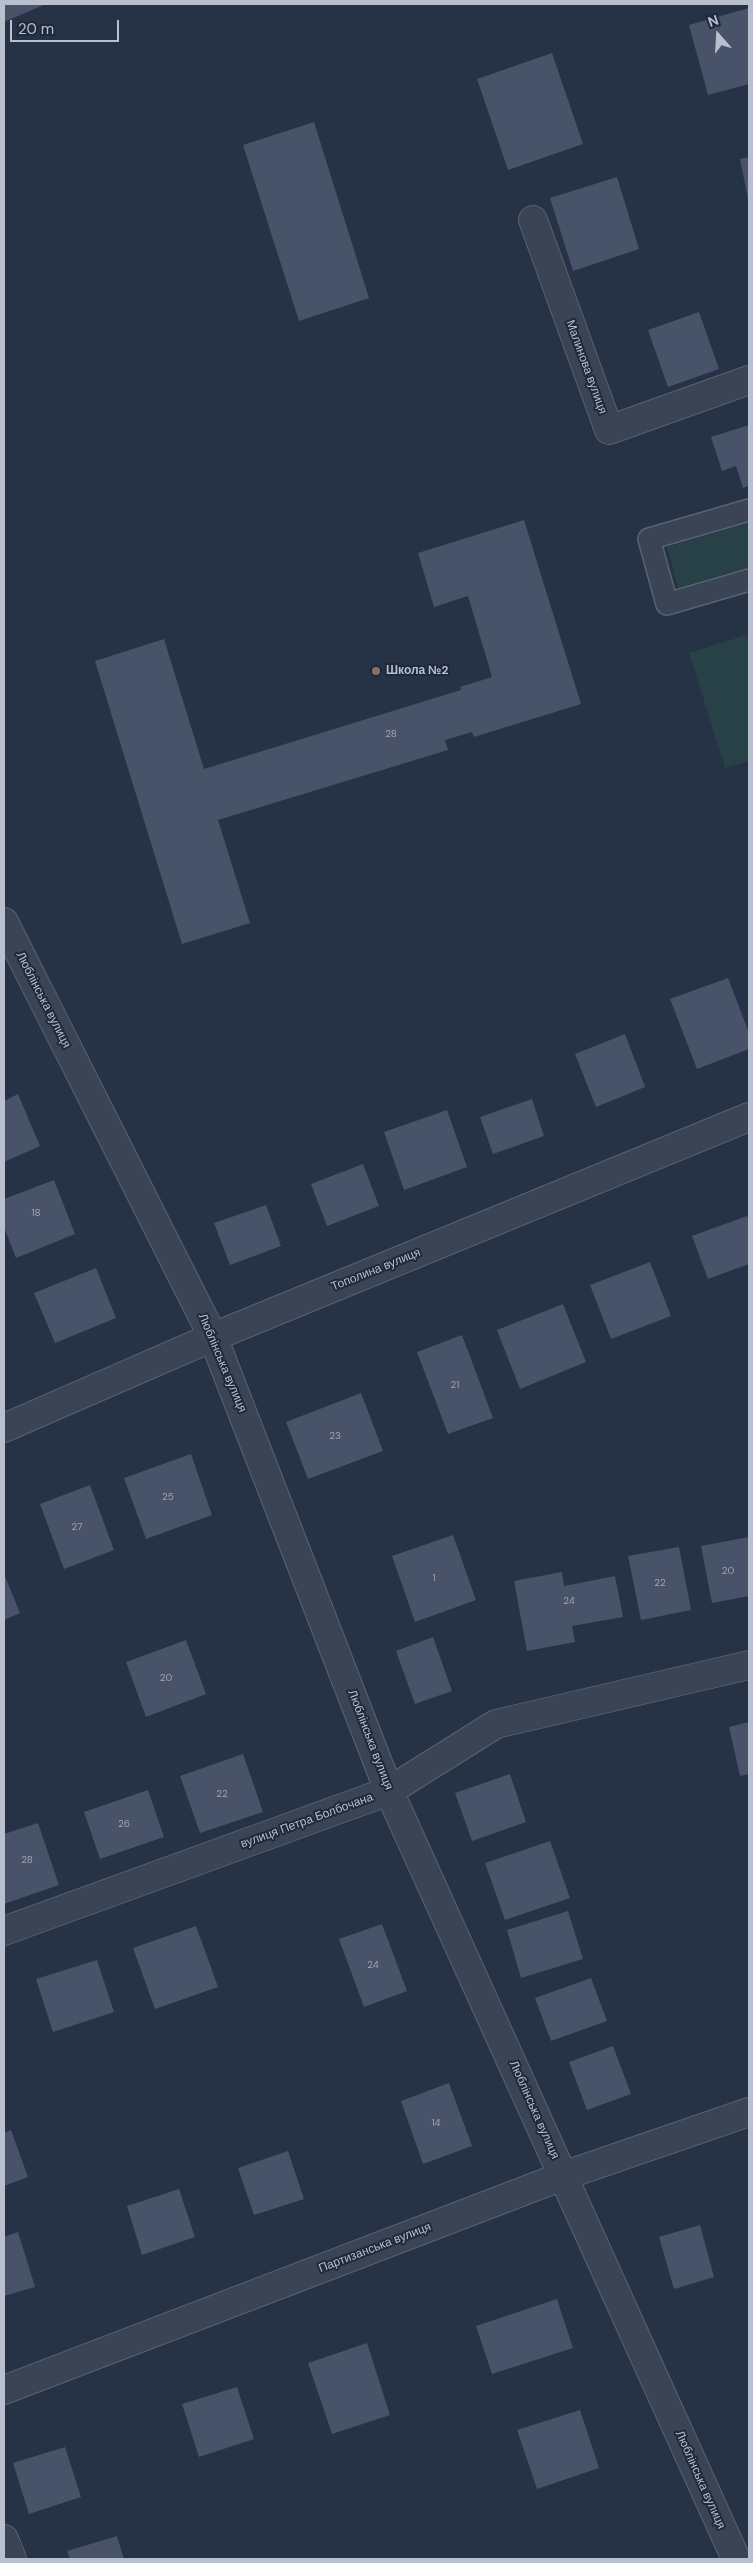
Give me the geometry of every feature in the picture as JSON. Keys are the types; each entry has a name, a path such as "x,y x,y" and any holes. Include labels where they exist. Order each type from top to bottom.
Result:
{"street":[{"name":"Малинова вулиця","path":"534,220 609,430 749,380"},
{"name":"Люблінська вулиця","path":"5,929 213,1337 389,1791 736,2559"},
{"name":"Тополина вулиця","path":"4,1428 213,1337 749,1117"},
{"name":"вулиця Петра Болбочана","path":"4,1931 389,1791 496,1724 749,1665"},
{"name":"Партизанська вулиця","path":"4,2390 563,2176 749,2112"},
{"path":"4,2539 12,2559"}],"lane":[{"path":"749,510 649,539 667,604 749,580"}],"green space":[{"path":"749,523 749,567 678,588 667,547"},
{"path":"749,634 749,761 725,768 689,653"}],"building":[{"path":"4,4 46,4 4,22"},
{"path":"749,8 749,84 708,95 689,25"},
{"path":"552,53 583,144 508,170 477,79"},
{"path":"314,122 369,298 299,321 243,145"},
{"path":"749,157 749,199 748,199 740,159"},
{"path":"617,177 639,249 573,271 550,198"},
{"path":"699,312 719,369 668,387 648,330"},
{"path":"749,425 749,486 743,488 736,466 722,471 711,437"},
{"path":"524,520 581,704 474,737 472,732 445,740 448,750 218,820 250,923 182,944 95,661 164,639 204,769 461,690 460,687 492,677 468,596 434,607 418,553"},
{"path":"728,978 749,1033 749,1049 697,1069 670,999"},
{"path":"625,1034 645,1087 596,1107 575,1054"},
{"path":"18,1094 40,1146 4,1162 4,1101"},
{"path":"532,1099 544,1136 493,1154 480,1117"},
{"path":"447,1110 467,1167 404,1190 384,1132"},
{"path":"363,1164 379,1206 327,1226 311,1184"},
{"path":"54,1180 75,1234 16,1258 4,1227 4,1199"},
{"path":"266,1205 281,1246 230,1265 214,1223"},
{"path":"747,1216 749,1223 749,1264 708,1279 692,1236"},
{"path":"650,1262 671,1316 611,1339 590,1285"},
{"path":"96,1268 116,1318 55,1343 34,1293"},
{"path":"563,1304 586,1362 520,1389 497,1330"},
{"path":"462,1335 493,1418 448,1434 417,1352"},
{"path":"361,1393 383,1451 308,1479 286,1422"},
{"path":"191,1454 212,1515 146,1539 124,1478"},
{"path":"90,1485 114,1550 64,1569 40,1504"},
{"path":"453,1535 476,1600 415,1622 392,1556"},
{"path":"749,1537 749,1596 712,1603 701,1546"},
{"path":"679,1547 691,1610 641,1620 628,1556"},
{"path":"562,1572 564,1586 615,1576 623,1617 572,1626 575,1642 527,1651 514,1581"},
{"path":"4,1574 20,1613 4,1620"},
{"path":"433,1637 452,1691 415,1704 396,1651"},
{"path":"186,1640 206,1694 146,1717 126,1662"},
{"path":"749,1722 749,1774 740,1776 729,1727"},
{"path":"243,1754 263,1812 200,1833 180,1776"},
{"path":"510,1774 526,1822 472,1841 455,1793"},
{"path":"148,1790 164,1837 100,1859 84,1812"},
{"path":"38,1823 59,1885 4,1904 4,1834"},
{"path":"550,1841 570,1898 505,1920 485,1863"},
{"path":"568,1911 583,1959 521,1978 507,1930"},
{"path":"382,1924 407,1991 364,2007 339,1939"},
{"path":"196,1926 218,1987 155,2009 133,1948"},
{"path":"97,1960 114,2012 53,2032 36,1979"},
{"path":"591,1978 607,2021 551,2041 535,1998"},
{"path":"613,2046 631,2094 587,2110 569,2062"},
{"path":"449,2083 472,2146 423,2164 401,2101"},
{"path":"11,2130 28,2177 4,2186 4,2133"},
{"path":"288,2151 304,2199 254,2215 238,2168"},
{"path":"179,2189 195,2237 142,2255 127,2206"},
{"path":"700,2225 714,2277 674,2289 659,2237"},
{"path":"18,2232 35,2287 4,2296 4,2237"},
{"path":"557,2299 573,2348 492,2374 476,2326"},
{"path":"367,2343 390,2415 332,2434 308,2363"},
{"path":"237,2387 254,2439 199,2457 182,2404"},
{"path":"580,2410 599,2468 537,2489 517,2430"},
{"path":"65,2447 81,2497 29,2514 13,2463"},
{"path":"117,2536 124,2559 70,2559 67,2551"}],"place":[{"name":"Школа №2","path":"376,671"}]}
